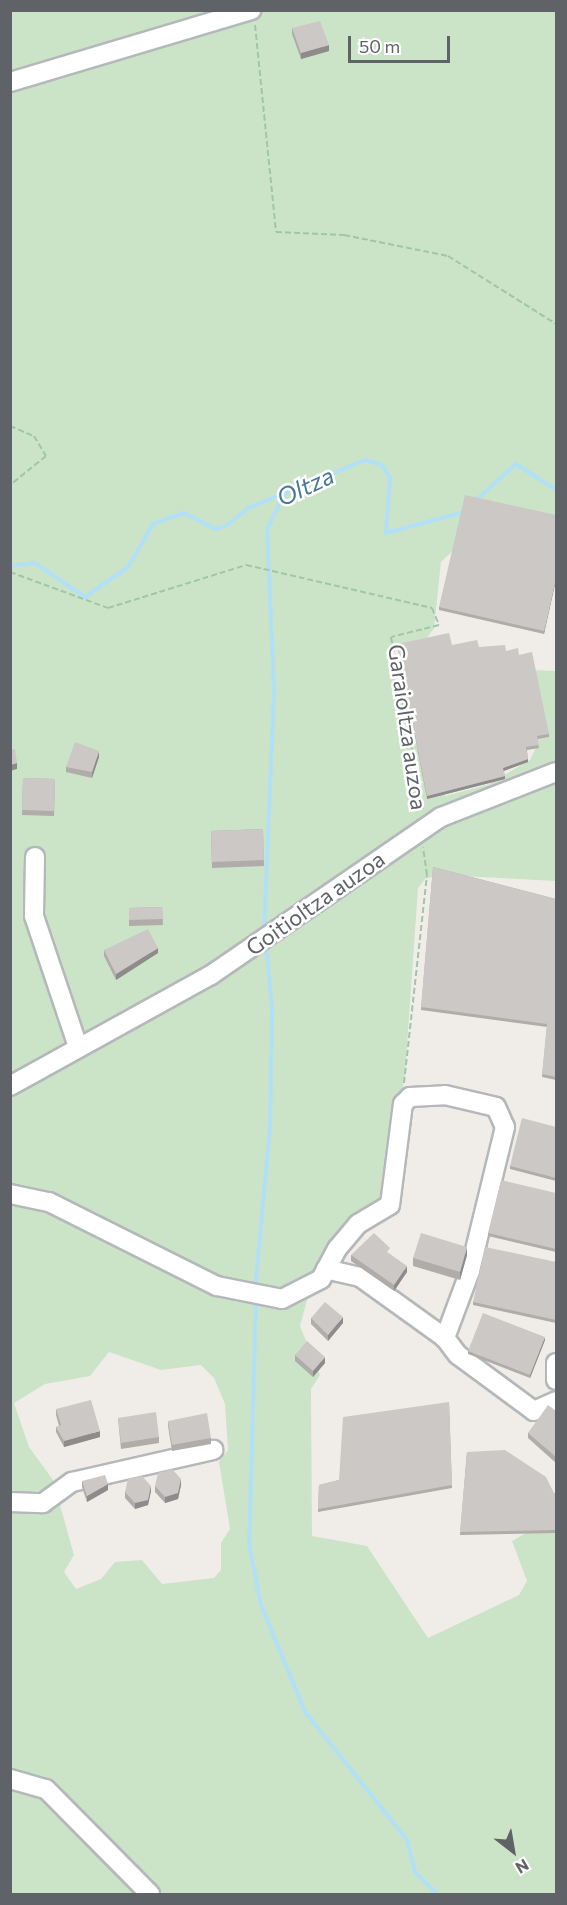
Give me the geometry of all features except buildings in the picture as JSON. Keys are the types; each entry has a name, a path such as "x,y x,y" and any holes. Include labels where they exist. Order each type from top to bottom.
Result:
{"street":[{"path":"10,82 253,16"},
{"name":"Goitioltza auzoa","path":"10,1086 211,975 420,831 480,798 556,772"},
{"path":"34,857 34,916 78,1047"},
{"path":"10,1194 50,1202 217,1286 256,1297 282,1299 306,1291 326,1269 358,1224 390,1205 403,1104 410,1097 445,1095 496,1107 503,1114 505,1127 470,1270 445,1338"},
{"path":"326,1269 360,1277 445,1338 458,1355 534,1411 556,1401"},
{"path":"556,1363 556,1380"},
{"path":"10,1502 43,1503 72,1482 213,1450"},
{"path":"10,1779 46,1789 150,1894"}],"path":[{"path":"253,16 276,232 344,234 448,256 556,324"},
{"path":"10,426 34,436 46,456 10,486"},
{"name":"Garaioltza auzoa","path":"10,572 108,608 246,565 432,608 439,625 391,637 423,806 420,831 427,875 403,1104"}],"green space":[{"path":"10,11 556,11 556,531 472,532 441,562 434,628 427,638 402,643 387,654 427,777 445,796 487,785 530,760 537,745 531,670 556,671 556,881 440,875 425,879 418,888 405,1075 384,1187 376,1215 350,1215 313,1278 300,1326 320,1375 311,1389 312,1536 367,1546 428,1638 519,1595 527,1581 512,1541 556,1515 556,1894 11,1894","holes":["109,1352 161,1370 201,1365 214,1378 225,1404 228,1450 219,1462 230,1529 221,1543 221,1570 214,1578 162,1584 142,1560 115,1562 101,1579 76,1589 64,1572 74,1555 53,1480 29,1447 14,1403 45,1384 90,1376"]}],"waterway":[{"name":"Oltza","path":"10,566 35,563 85,597 128,567 153,524 184,513 215,529 226,526 248,508 365,460 382,465 390,478 386,533 464,512"},
{"name":"Oltza","path":"476,500 516,464 556,490"},
{"path":"264,931 274,689 267,529 285,493"},
{"path":"255,1290 270,1128 272,1008 266,944"},
{"path":"256,1300 249,1544 261,1605 305,1712 407,1840 415,1872 437,1894"}]}
